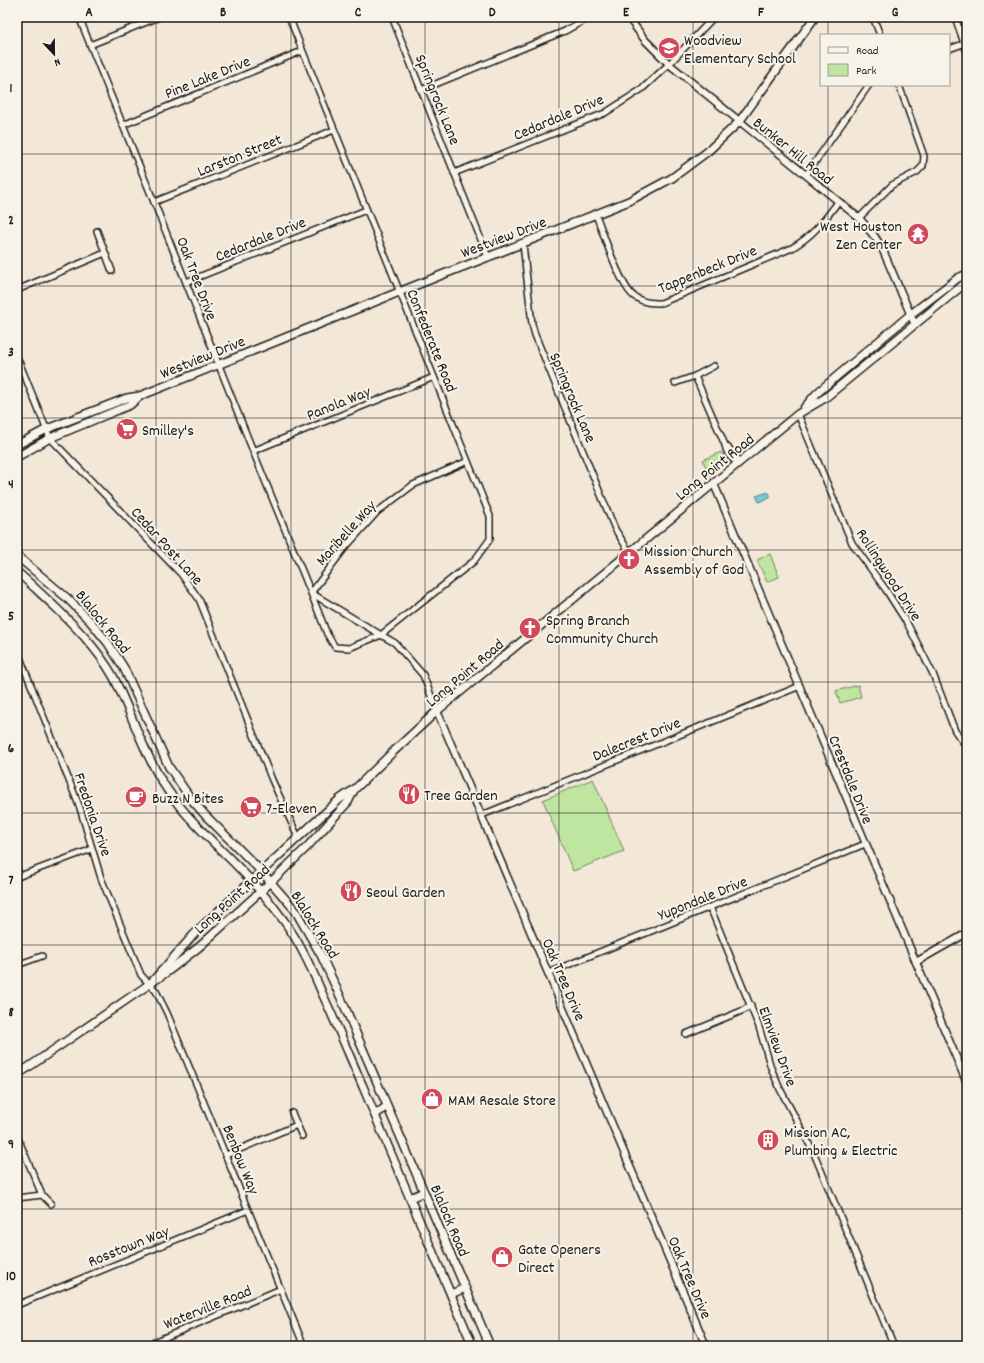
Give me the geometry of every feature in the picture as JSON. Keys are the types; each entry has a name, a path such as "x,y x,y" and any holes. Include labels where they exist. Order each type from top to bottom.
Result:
{"main road":[{"name":"Westview Drive","path":"17,445 46,429 127,398 140,396 400,291 596,215 629,201 672,178 707,152 739,122 815,17"},
{"name":"Long Point Road","path":"150,984 197,931 298,837 342,798 355,789 437,711 798,414 818,393 911,314 958,278 967,274"},
{"name":"Long Point Road","path":"798,414 825,398 916,325 967,281"},
{"name":"Westview Drive","path":"17,457 50,438 130,405 140,396"},
{"name":"Blalock Road","path":"17,556 67,598 90,621 108,643 124,668 169,767 191,799 206,816 262,871 295,910 327,967 490,1346"},
{"path":"25,579 35,570"},
{"name":"Blalock Road","path":"17,572 80,631 112,675 145,751 168,791 197,827 224,852 260,891 281,916 295,937 313,973 343,1041 473,1346"},
{"path":"80,631 90,621"},
{"path":"135,725 148,720"},
{"name":"Long Point Road","path":"17,1075 150,984 199,947 271,882 307,847 348,802 355,789"},
{"path":"181,809 191,799"},
{"path":"313,973 327,967"},
{"path":"343,1041 357,1035"},
{"path":"375,1115 387,1106"},
{"path":"410,1198 424,1192"},
{"path":"451,1294 465,1288"}],"street":[{"name":"Oak Tree Drive","path":"79,17 186,282 252,451 327,634 335,647 349,648 381,635"},
{"path":"90,45 159,17"},
{"name":"Confederate Road","path":"289,17 490,516 490,539 474,561 381,635"},
{"name":"Springrock Lane","path":"392,17 488,257"},
{"path":"421,90 565,31 590,17"},
{"name":"Bunker Hill Road","path":"628,17 645,40 669,64 859,218 882,248 916,325"},
{"name":"Cedardale Drive","path":"454,173 604,113 642,89 669,64 714,17"},
{"path":"873,17 880,34"},
{"path":"955,17 967,52"},
{"path":"950,49 965,43"},
{"name":"Pine Lake Drive","path":"122,125 302,51"},
{"path":"806,175 868,86"},
{"path":"859,218 892,185 917,172 923,166 924,156 899,86"},
{"name":"Larston Street","path":"154,202 334,130"},
{"name":"Tappenbeck Drive","path":"596,215 624,284 633,297 647,304 661,303 792,248 806,240 819,227 838,202"},
{"name":"Cedardale Drive","path":"186,282 366,210"},
{"path":"97,231 112,270"},
{"name":"Springrock Lane","path":"523,244 532,324 535,335 615,529 630,553"},
{"path":"17,290 105,253"},
{"name":"Cedar Post Lane","path":"17,356 50,438 181,574 199,599 272,780 298,837"},
{"path":"675,383 695,376 714,366"},
{"path":"695,376 725,445 726,452 732,460 739,463"},
{"name":"Panola Way","path":"252,451 434,377"},
{"name":"Rollingwood Drive","path":"798,414 852,543 886,590 907,623 933,674 955,731 963,742 967,743"},
{"name":"Maribelle Way","path":"311,593 344,549 377,512 413,485 468,461"},
{"name":"Crestdale Drive","path":"714,484 967,1083"},
{"name":"Oak Tree Drive","path":"311,593 395,643 423,675 706,1346"},
{"name":"Fredonia Drive","path":"17,650 80,808 101,878 141,975 150,984"},
{"name":"Dalecrest Drive","path":"482,815 800,686"},
{"name":"Yupondale Drive","path":"548,973 865,844"},
{"path":"17,868 18,877 92,849"},
{"name":"Elmview Drive","path":"710,907 759,1027 771,1068 780,1089 813,1151 894,1346"},
{"path":"916,962 967,933"},
{"path":"17,965 42,956"},
{"name":"Benbow Way","path":"150,984 156,991 167,1013 304,1346"},
{"path":"686,1034 744,1010 750,1006"},
{"path":"292,1113 302,1136"},
{"path":"226,1155 297,1125"},
{"path":"17,1136 42,1195 51,1204"},
{"path":"17,1198 42,1195"},
{"name":"Rosstown Way","path":"17,1305 248,1210"},
{"name":"Waterville Road","path":"144,1346 281,1289"}],"green space":[{"path":"721,452 727,460 726,462 709,476 703,460"},
{"path":"770,554 779,577 767,582 757,560"},
{"path":"858,685 861,697 840,703 836,691"},
{"path":"593,779 624,851 573,871 543,800"}],"water":[{"path":"768,492 770,497 759,502 756,496"}],"place":[{"name":"Woodview Elementary School","path":"669,48"},
{"name":"West Houston Zen Center","path":"918,234"},
{"name":"Smilley's","path":"127,429"},
{"name":"Mission Church Assembly of God","path":"629,559"},
{"name":"Spring Branch Community Church","path":"530,628"},
{"name":"Tree Garden","path":"409,794"},
{"name":"Buzz N Bites","path":"136,797"},
{"name":"7-Eleven","path":"251,807"},
{"name":"Seoul Garden","path":"351,891"},
{"name":"MAM Resale Store","path":"432,1099"},
{"name":"Mission AC, Plumbing & Electric","path":"768,1140"},
{"name":"Gate Openers Direct","path":"502,1257"}]}
